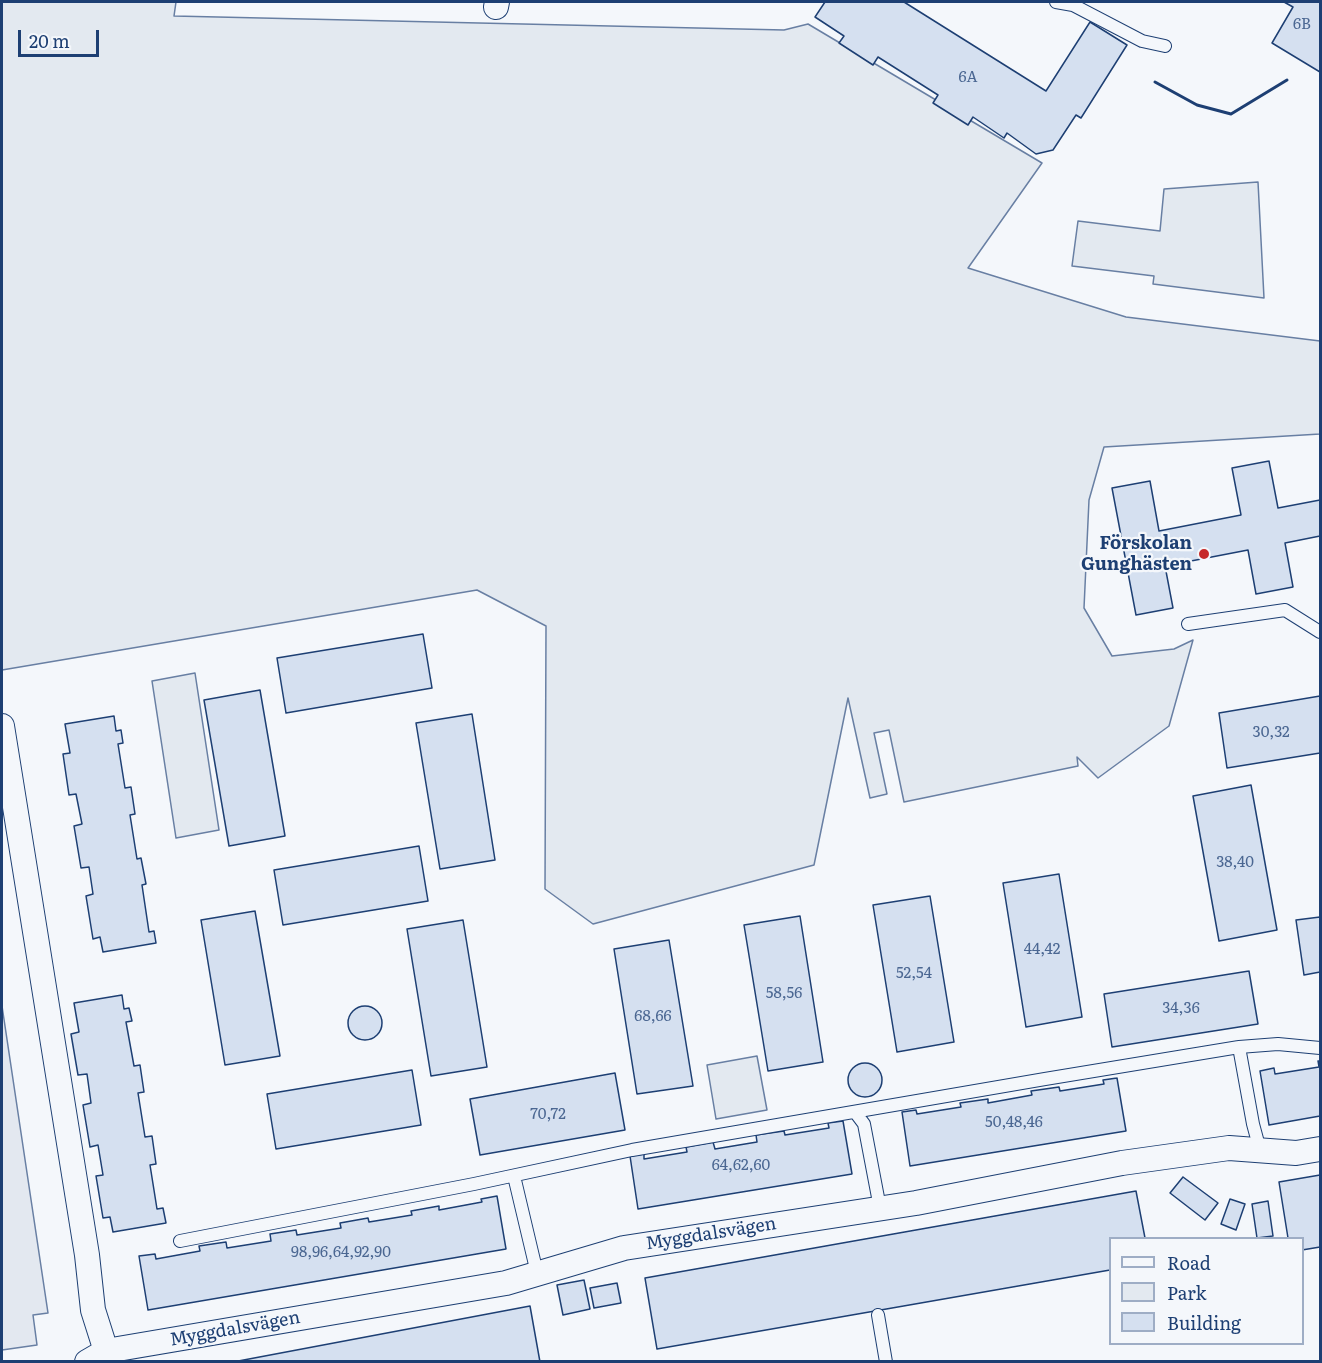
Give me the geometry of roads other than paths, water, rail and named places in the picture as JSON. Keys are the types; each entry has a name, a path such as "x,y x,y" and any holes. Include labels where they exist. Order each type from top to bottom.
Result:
{"street":[{"name":"Myggdalsvägen","path":"2,726 87,1255 96,1357 506,1283 624,1248 880,1208 1122,1163 1229,1148 1296,1153 1320,1149"}],"lane":[{"path":"1056,2 1073,5 1142,41 1164,46"},
{"path":"1188,624 1285,610 1320,632"},
{"path":"180,1241 514,1176 632,1150 855,1112 1239,1047 1278,1044 1320,1048"},
{"path":"1239,1047 1252,1124 1260,1150"},
{"path":"855,1112 864,1124 880,1208"},
{"path":"514,1176 537,1273"},
{"path":"878,1315 886,1362"}],"place":[{"name":"Förskolan Gunghästen","path":"1204,554"}]}
